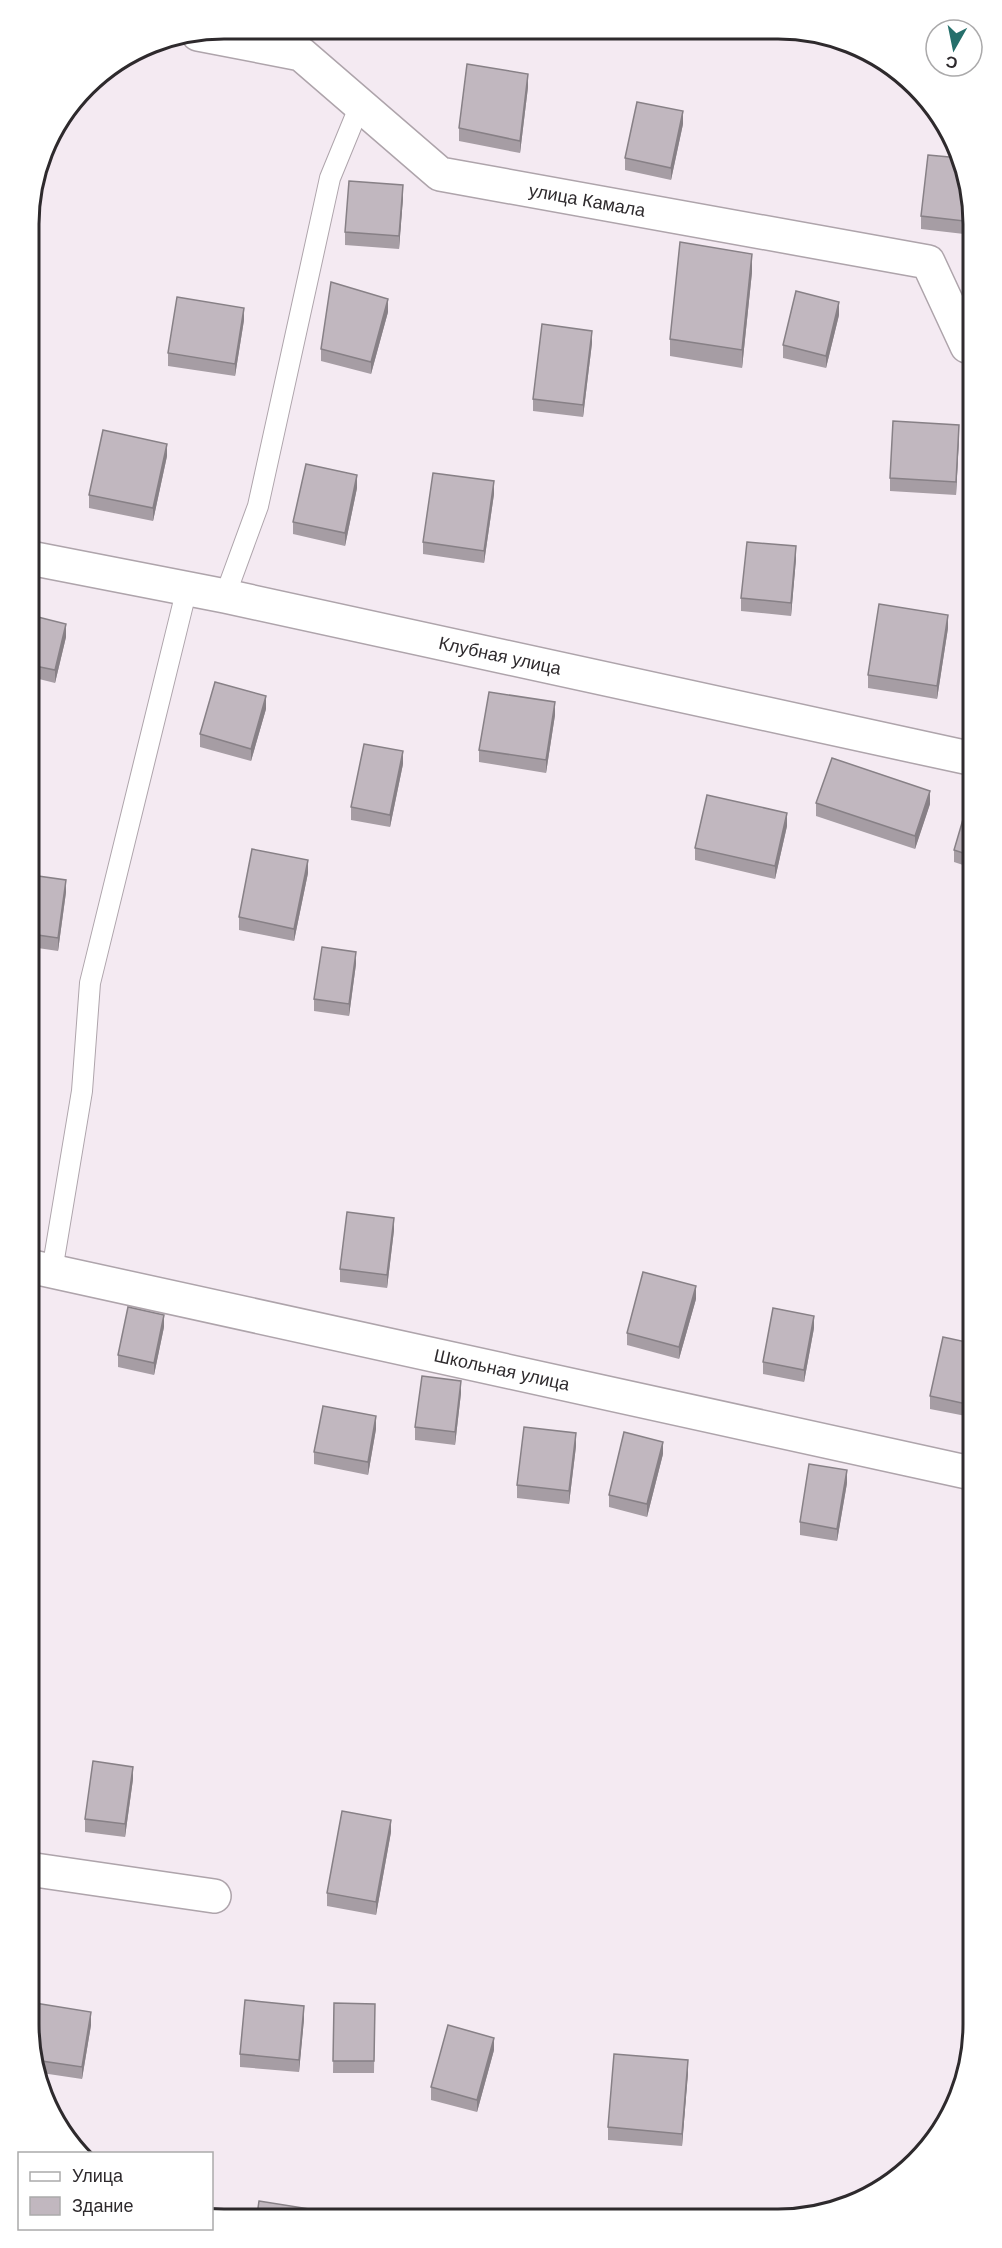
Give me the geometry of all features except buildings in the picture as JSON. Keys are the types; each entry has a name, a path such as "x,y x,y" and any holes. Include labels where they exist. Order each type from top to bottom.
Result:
{"street":[{"name":"улица Камала","path":"224,39 301,54 440,174 928,262 963,337"},
{"name":"Клубная улица","path":"39,560 225,596 963,757"},
{"name":"Школьная улица","path":"42,1269 963,1471"},
{"path":"39,1871 214,1896"}],"lane":[{"path":"225,596 258,506 330,178 360,105"},
{"path":"42,1269 82,1091 90,983 187,588"}]}
